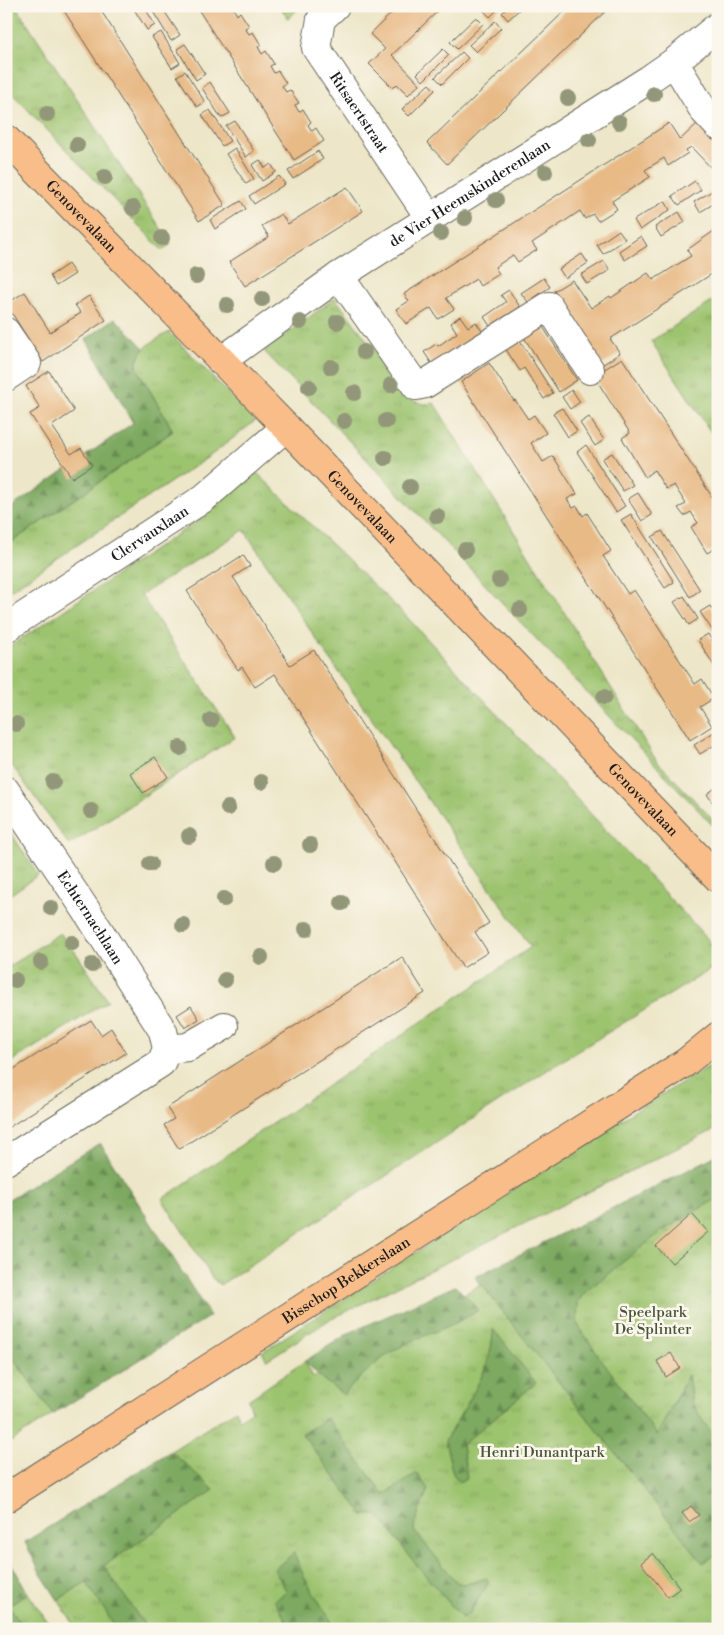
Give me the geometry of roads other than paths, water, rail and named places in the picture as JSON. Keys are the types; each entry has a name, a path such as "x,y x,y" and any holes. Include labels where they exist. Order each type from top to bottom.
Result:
{"main road":[{"name":"Genovevalaan","path":"6,139 286,427 718,878"},
{"name":"Bisschop Bekkerslaan","path":"686,1063 718,1036"},
{"name":"Bisschop Bekkerslaan","path":"6,1498 686,1063 718,1048"}],"street":[{"name":"Ritsaertstraat","path":"335,6 322,19 316,48 429,217"},
{"name":"de Vier Heemskinderenlaan","path":"221,361 339,276 674,62 718,26"},
{"path":"674,62 704,111 718,126"},
{"path":"339,276 416,386 425,384 549,306 590,370"},
{"path":"6,332 27,363 6,377"},
{"name":"Clervauxlaan","path":"6,628 204,498 286,427"},
{"name":"Echternachlaan","path":"6,791 86,910 163,1031 167,1048"},
{"path":"6,1161 161,1063 167,1048 188,1047 224,1026"}],"park label":[{"name":"Speelpark De Splinter","path":"653,1320"},
{"name":"Henri Dunantpark","path":"542,1452"}]}
